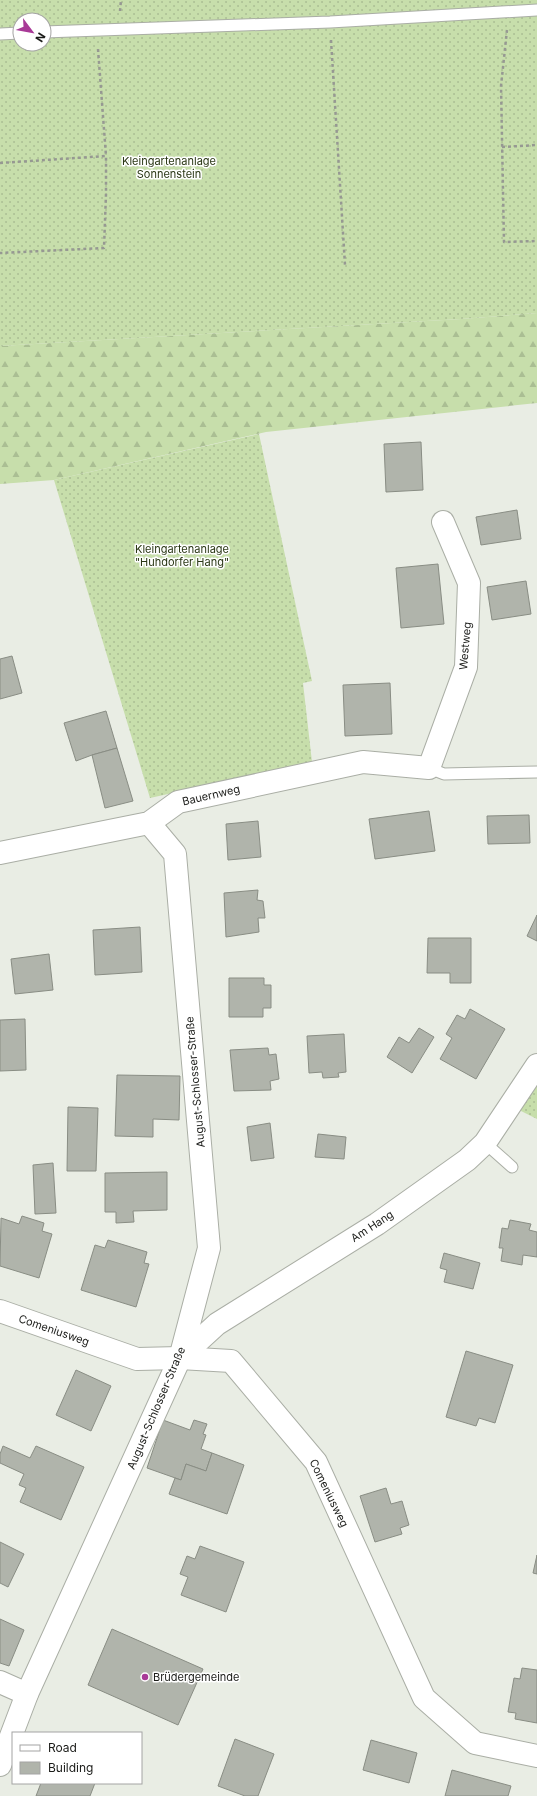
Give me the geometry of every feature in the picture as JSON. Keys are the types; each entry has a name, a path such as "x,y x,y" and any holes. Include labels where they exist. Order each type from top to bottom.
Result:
{"street":[{"name":"Westweg","path":"436,771 466,667 469,583 443,522"},
{"name":"Bauernweg","path":"0,853 149,823 178,802 363,762 436,771"},
{"name":"August-Schlosser-Straße","path":"13,1732 27,1694 180,1358 209,1248 175,854 149,823"},
{"name":"Am Hang","path":"180,1358 217,1324 377,1224 467,1160 485,1143 537,1065"},
{"name":"Comeniusweg","path":"0,1311 137,1359 180,1358 231,1361 316,1462 424,1698 475,1743 537,1756"},
{"path":"0,1682 27,1694"},
{"name":"August-Schlosser-Straße","path":"0,1765 12,1733"}],"lane":[{"path":"52,32 330,22 508,10 537,10"},
{"path":"0,34 12,33"},
{"name":"Bauernweg","path":"436,771 537,772"},
{"path":"485,1143 512,1167"}],"path":[{"path":"508,10 501,86 504,242 537,241"},
{"path":"330,22 345,265"},
{"path":"0,253 104,248 106,156 96,30"},
{"path":"502,147 537,145"},
{"path":"0,163 106,156"}],"green space":[{"name":"Kleingartenanlage Sonnenstein","path":"0,0 537,0 537,313 461,319 0,346"},
{"path":"537,313 537,403 266,432 54,480 0,484 0,346 461,319"},
{"name":"Kleingartenanlage \"Huhdorfer Hang\"","path":"259,434 312,681 303,683 312,762 150,798 54,480"},
{"path":"537,1085 537,1119 519,1110"}],"building":[{"path":"421,442 423,490 386,492 384,444"},
{"path":"517,510 521,539 481,545 476,517"},
{"path":"438,564 444,624 401,628 396,568"},
{"path":"526,581 531,614 492,620 487,587"},
{"path":"12,656 22,693 0,699 0,659"},
{"path":"390,683 392,734 345,736 343,685"},
{"path":"106,711 117,748 76,761 64,723"},
{"path":"117,748 133,801 105,808 92,755"},
{"path":"429,811 435,851 375,859 369,819"},
{"path":"529,815 530,843 488,844 487,816"},
{"path":"258,821 261,857 228,860 226,824"},
{"path":"258,890 257,900 263,901 265,918 258,918 259,932 226,937 224,893"},
{"path":"537,915 537,941 527,936"},
{"path":"140,927 142,972 95,975 93,930"},
{"path":"428,938 471,938 471,983 450,983 450,973 427,973"},
{"path":"49,954 53,990 15,994 11,959"},
{"path":"229,978 264,978 264,985 271,985 271,1008 263,1008 263,1017 229,1017"},
{"path":"470,1009 505,1029 476,1079 440,1059 452,1038 446,1034 457,1015 465,1019"},
{"path":"25,1019 26,1070 0,1071 0,1020"},
{"path":"419,1028 434,1037 412,1073 387,1057 399,1037 409,1043"},
{"path":"344,1034 346,1072 338,1073 339,1077 323,1078 322,1072 309,1073 307,1036"},
{"path":"268,1048 269,1055 276,1054 279,1079 270,1081 271,1090 234,1091 230,1050"},
{"path":"117,1075 180,1076 179,1120 153,1119 153,1137 115,1136"},
{"path":"68,1107 98,1108 96,1171 67,1171"},
{"path":"270,1123 274,1158 251,1161 247,1127"},
{"path":"318,1134 346,1137 344,1159 315,1157"},
{"path":"53,1163 56,1213 35,1214 33,1165"},
{"path":"167,1172 167,1210 133,1211 134,1222 116,1223 116,1212 105,1212 105,1173"},
{"path":"22,1216 44,1223 42,1231 52,1234 39,1278 0,1266 1,1218 19,1224"},
{"path":"510,1220 531,1224 529,1230 537,1232 537,1257 523,1255 522,1265 501,1261 503,1248 499,1248 502,1228 508,1229"},
{"path":"108,1240 147,1252 144,1263 149,1264 136,1307 81,1290 95,1245 105,1248"},
{"path":"444,1253 480,1263 473,1289 444,1282 447,1270 440,1268"},
{"path":"466,1351 513,1365 495,1423 479,1418 476,1426 446,1417"},
{"path":"76,1370 111,1386 91,1431 56,1415"},
{"path":"163,1420 190,1430 194,1420 207,1424 203,1434 206,1435 201,1449 212,1453 206,1471 186,1464 181,1480 147,1468"},
{"path":"3,1446 30,1458 36,1446 84,1467 61,1520 20,1502 26,1488 19,1485 24,1474 0,1463 0,1454"},
{"path":"212,1453 244,1465 227,1514 169,1494 175,1478 181,1480 186,1464 206,1471"},
{"path":"386,1488 391,1504 402,1501 409,1525 400,1528 402,1534 375,1542 360,1496"},
{"path":"0,1542 24,1554 8,1587 0,1583"},
{"path":"200,1546 244,1562 226,1612 181,1595 188,1577 180,1574 187,1556 195,1559"},
{"path":"537,1555 537,1574 533,1573"},
{"path":"0,1619 24,1630 9,1666 0,1663"},
{"name":"Brüdergemeinde","path":"112,1629 203,1669 178,1725 88,1685"},
{"path":"522,1668 537,1670 537,1723 515,1719 516,1713 508,1712 514,1678 520,1679"},
{"path":"235,1739 274,1754 258,1796 245,1796 218,1786"},
{"path":"371,1740 417,1753 409,1783 363,1770"},
{"path":"452,1770 511,1786 508,1796 445,1796"},
{"path":"41,1784 95,1784 90,1796 36,1796"}],"place":[{"name":"Brüdergemeinde","path":"145,1677"}]}
